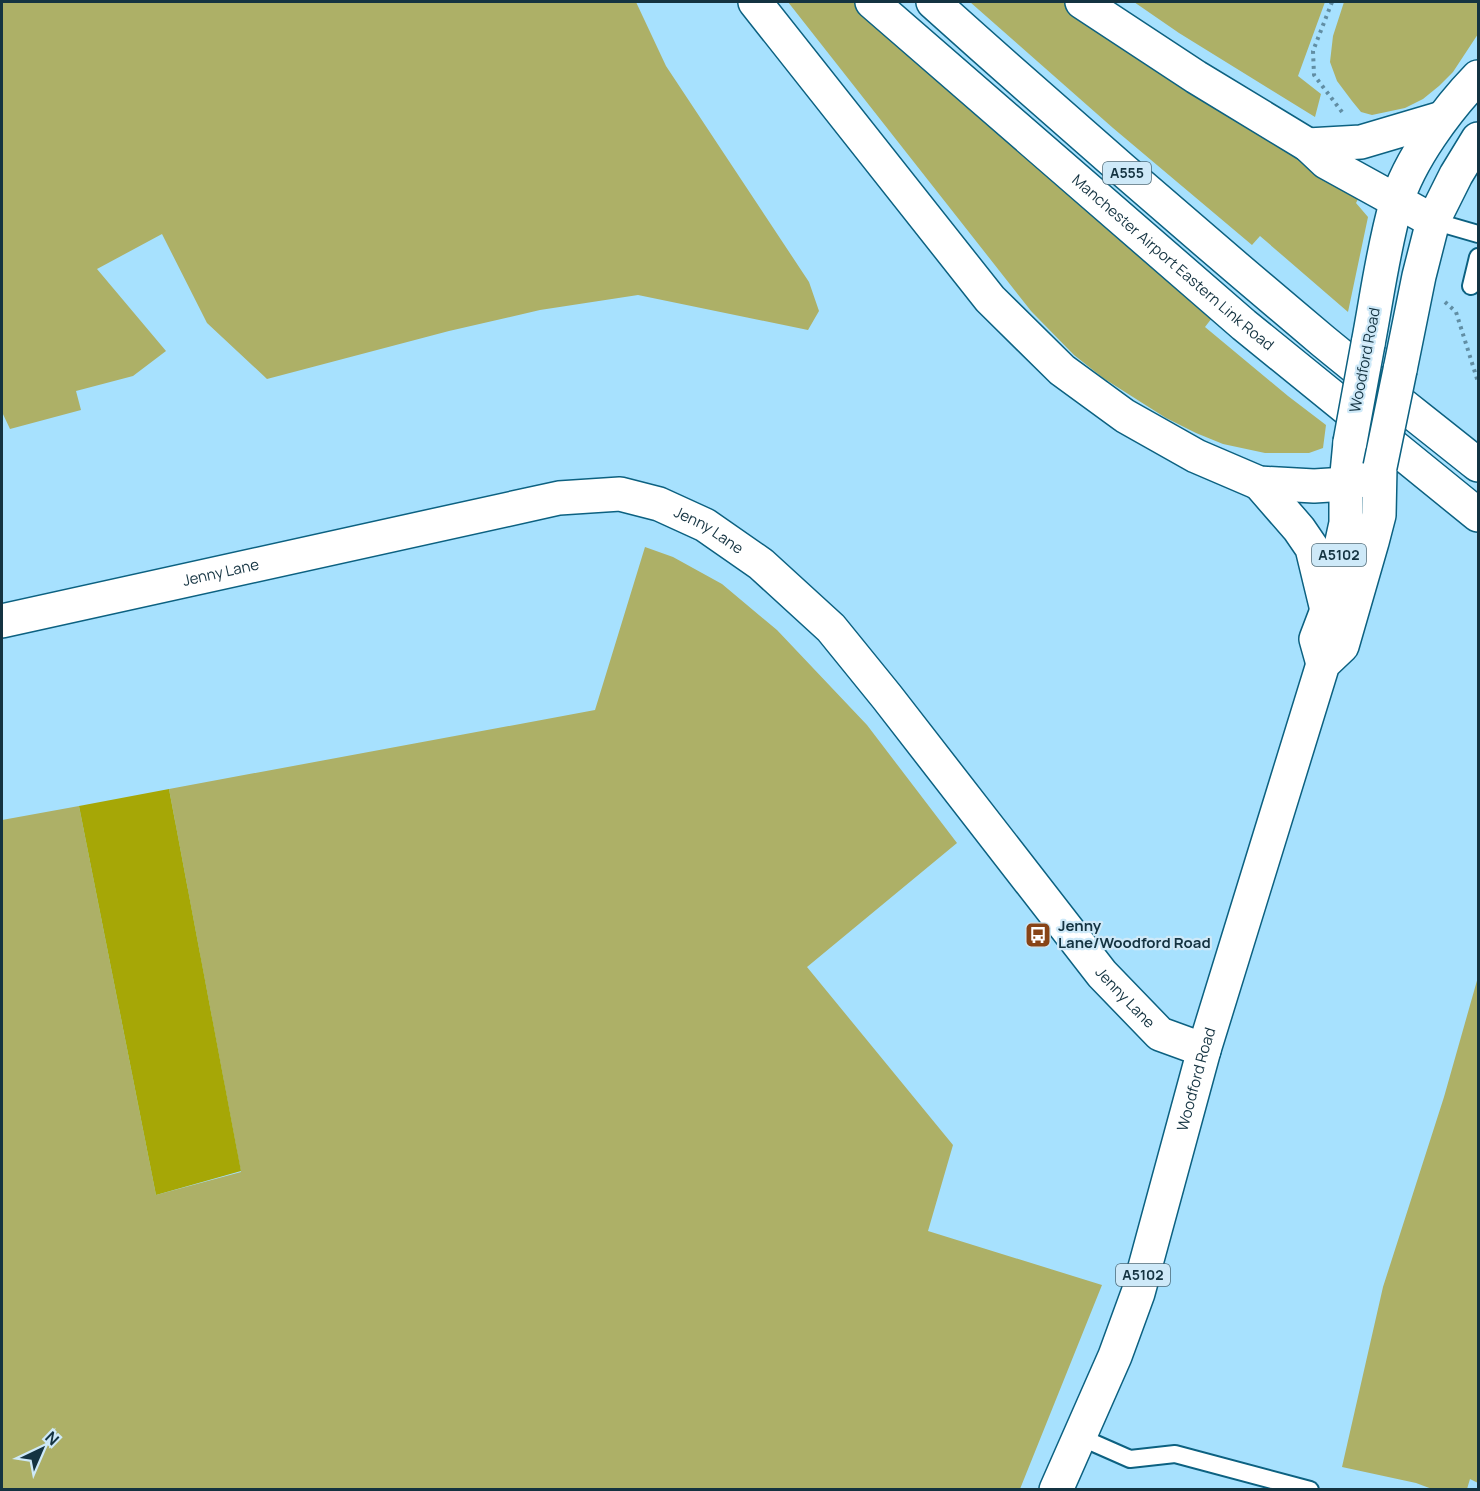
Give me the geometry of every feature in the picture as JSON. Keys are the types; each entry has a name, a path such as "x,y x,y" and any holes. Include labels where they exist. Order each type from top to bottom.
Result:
{"main road":[{"path":"755,2 990,299 1062,370 1125,416 1196,456 1259,483 1314,486 1346,484 1379,471"},
{"name":"Manchester Airport Eastern Link Road","path":"872,2 1244,325 1479,515"},
{"name":"A555","path":"933,2 1324,342 1479,465"},
{"path":"1082,2 1196,77 1308,145 1326,162 1433,221"},
{"name":"Woodford Road","path":"1323,664 1316,639 1327,610 1346,523 1346,484 1350,442 1396,202 1407,176 1442,118 1479,77"},
{"path":"1308,145 1361,142 1442,118"},
{"name":"Woodford Road","path":"1056,1490 1115,1356 1138,1293 1204,1050 1323,664 1342,646 1379,515 1379,471 1419,276 1433,221 1456,175 1479,139"},
{"path":"1259,483 1299,529 1312,548 1327,610"},
{"name":"Jenny Lane","path":"2,621 559,498 620,494 659,504 705,525 761,564 825,622 887,697 1102,974 1160,1034 1204,1050"}],"lane":[{"path":"1433,221 1479,234"},
{"path":"1471,286 1479,257"},
{"path":"1080,1437 1130,1459 1175,1454 1310,1490"}],"path":[{"path":"1332,2 1313,51 1314,75 1344,114"},
{"path":"1438,296 1456,312 1479,382"}],"green space":[{"path":"2,2 636,2 666,66 809,282 819,311 808,330 638,295 540,310 449,331 267,379 207,323 162,234 97,269 166,351 133,376 76,391 81,410 10,429 2,412"},
{"path":"788,2 859,2 1215,314 1205,327 1326,425 1323,448 1309,453 1265,453 1223,444 1166,418 1103,378 1074,355 1031,311"},
{"path":"970,2 1064,2 1362,191 1356,203 1368,217 1348,312 1260,236 1252,245 1113,128"},
{"path":"1134,2 1325,2 1298,76 1321,94 1315,117 1179,33"},
{"path":"1344,2 1478,2 1478,34 1453,72 1423,99 1405,108 1372,115 1361,112 1352,101 1337,81 1330,62 1333,36"},
{"path":"645,547 673,557 722,584 777,630 867,725 957,843 807,967 953,1145 928,1231 1102,1285 1020,1489 2,1490 2,820 79,806 156,1195 241,1172 169,789 595,710"},
{"path":"1478,977 1478,1483 1470,1479 1467,1489 1432,1489 1416,1483 1342,1467 1383,1287 1444,1097"}],"shaded area":[{"path":"169,789 241,1171 156,1195 79,806"}],"place":[{"name":"Jenny Lane/Woodford Road","path":"1038,935"}]}
